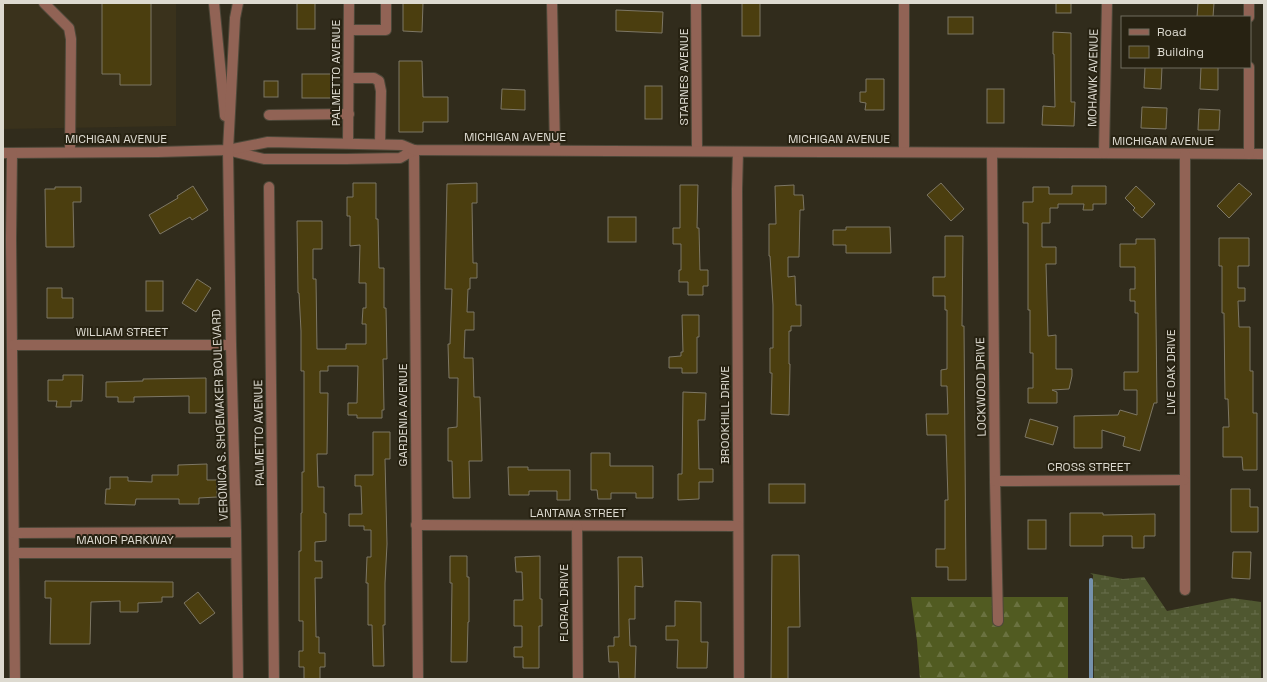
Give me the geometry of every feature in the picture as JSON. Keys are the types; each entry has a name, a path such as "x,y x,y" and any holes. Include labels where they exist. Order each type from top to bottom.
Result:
{"street":[{"path":"44,3 69,28 71,39 70,152"},
{"name":"VERONICA S. SHOEMAKER BOULEVARD","path":"214,3 228,150"},
{"name":"VERONICA S. SHOEMAKER BOULEVARD","path":"238,3 235,18 228,150 238,679"},
{"name":"PALMETTO AVENUE","path":"348,143 349,3"},
{"path":"349,30 386,30 386,3"},
{"path":"552,3 555,150"},
{"name":"STARNES AVENUE","path":"696,3 697,151"},
{"path":"904,3 904,152"},
{"name":"MOHAWK AVENUE","path":"1104,153 1107,3"},
{"path":"1249,3 1249,16"},
{"path":"1249,68 1249,154"},
{"path":"349,78 374,78 379,81 381,91 380,144"},
{"path":"269,114 349,114"},
{"name":"MICHIGAN AVENUE","path":"7,153 228,150 268,142 402,145 414,150 1264,154"},
{"name":"MICHIGAN AVENUE","path":"228,150 264,159 400,158 414,150"},
{"name":"GARDENIA AVENUE","path":"414,150 418,679"},
{"name":"BROOKHILL DRIVE","path":"738,152 739,679"},
{"path":"7,153 11,239 13,345 15,679"},
{"name":"LOCKWOOD DRIVE","path":"992,153 995,481 998,621"},
{"name":"LIVE OAK DRIVE","path":"1185,154 1185,590"},
{"name":"PALMETTO AVENUE","path":"270,186 274,679"},
{"name":"WILLIAM STREET","path":"13,345 231,345"},
{"name":"CROSS STREET","path":"995,481 1184,480"},
{"name":"LANTANA STREET","path":"416,525 738,526"},
{"name":"FLORAL DRIVE","path":"577,526 578,679"},
{"name":"MANOR PARKWAY","path":"14,533 236,532"},
{"name":"MANOR PARKWAY","path":"14,553 236,553"}],"shaded area":[{"path":"3,3 176,3 176,126 3,129"}],"green space":[{"path":"1090,573 1123,579 1144,577 1167,611 1232,598 1261,602 1261,679 1094,679 1093,575"},
{"path":"911,597 1068,597 1068,679 920,679"}],"building":[{"path":"102,3 151,3 151,85 120,85 120,74 102,74"},
{"path":"297,3 315,3 315,29 297,29"},
{"path":"403,3 423,3 422,32 403,31"},
{"path":"742,3 760,3 760,36 742,36"},
{"path":"1056,3 1071,3 1071,13 1056,13"},
{"path":"1198,3 1214,3 1213,16 1197,16"},
{"path":"616,10 663,12 662,33 616,31"},
{"path":"948,17 973,17 973,34 948,34"},
{"path":"1053,32 1071,33 1071,102 1075,102 1074,126 1042,125 1043,106 1055,107"},
{"path":"399,61 422,61 423,97 448,97 448,122 423,122 423,132 399,132"},
{"path":"1145,68 1162,68 1161,89 1144,88"},
{"path":"1201,68 1218,68 1218,90 1200,89"},
{"path":"302,74 332,74 332,98 302,98"},
{"path":"866,79 884,79 884,110 865,110 866,103 860,102 860,92 866,92"},
{"path":"264,81 278,81 278,97 264,97"},
{"path":"645,86 662,86 662,119 645,119"},
{"path":"502,89 525,90 525,110 501,109"},
{"path":"987,89 1004,89 1004,123 987,123"},
{"path":"1142,107 1167,108 1166,129 1141,128"},
{"path":"1199,109 1220,110 1219,130 1198,130"},
{"path":"353,183 376,183 376,219 378,219 379,268 384,268 384,308 386,308 387,359 383,359 384,410 382,410 382,418 357,418 357,415 348,415 348,403 357,403 358,366 328,366 328,371 320,371 320,393 328,393 327,454 317,454 318,487 324,487 326,541 315,542 315,561 322,561 322,578 315,578 316,637 319,637 319,653 325,653 325,667 320,667 320,679 304,679 304,667 299,667 299,651 303,651 303,621 299,621 299,551 301,551 302,472 304,472 304,371 301,371 297,221 322,221 322,249 313,249 313,279 316,279 317,349 346,349 346,344 366,344 366,324 362,324 363,308 366,308 366,283 359,283 360,245 350,246 350,216 347,216 347,197 353,197"},
{"path":"477,183 477,203 472,203 473,263 477,263 477,278 470,278 467,312 474,312 474,330 465,330 464,358 473,358 474,397 480,397 482,461 469,461 470,498 453,498 452,461 448,461 448,428 457,427 458,378 449,378 448,344 450,344 452,289 445,289 447,184"},
{"path":"941,183 964,209 951,221 927,195"},
{"path":"1239,183 1252,194 1229,218 1217,206"},
{"path":"680,185 698,185 697,228 699,228 700,270 708,270 708,286 703,286 703,295 688,295 688,282 679,282 679,270 681,270 681,244 673,244 673,228 680,228"},
{"path":"794,185 794,195 803,195 804,210 800,210 799,257 788,257 788,277 795,276 796,305 801,305 801,326 791,326 791,331 789,331 789,415 771,414 772,373 770,373 770,348 773,348 773,305 769,256 769,224 776,224 775,186"},
{"path":"193,186 208,210 192,220 190,217 160,234 149,215 178,198 177,196"},
{"path":"1072,186 1106,186 1106,204 1093,204 1093,210 1083,210 1084,204 1058,204 1058,208 1050,208 1050,223 1042,223 1042,247 1056,247 1056,264 1046,264 1048,336 1056,335 1056,369 1072,369 1072,376 1069,389 1052,390 1057,392 1057,403 1028,403 1028,388 1033,388 1033,353 1030,353 1030,310 1028,310 1028,223 1023,223 1023,202 1033,202 1033,187 1049,187 1049,194 1072,194"},
{"path":"1136,186 1155,204 1142,218 1133,210 1135,208 1125,198"},
{"path":"55,187 81,187 81,202 73,202 74,247 46,247 45,189 55,189"},
{"path":"608,217 636,217 636,242 608,242"},
{"path":"846,227 890,227 891,253 846,253 846,245 833,245 833,230 846,230"},
{"path":"945,236 963,236 962,326 964,326 966,580 948,580 948,567 936,567 936,549 945,549 945,500 948,500 946,435 927,435 926,414 948,414 947,386 941,386 941,370 947,369 947,310 945,310 945,296 933,296 933,277 945,277"},
{"path":"1219,238 1249,238 1249,266 1238,266 1238,288 1245,288 1245,301 1238,301 1239,327 1250,327 1250,371 1253,371 1253,413 1257,413 1257,470 1243,470 1242,457 1223,457 1223,427 1229,427 1228,399 1225,399 1224,313 1222,313 1222,266 1219,266"},
{"path":"1136,239 1155,239 1157,403 1154,403 1140,451 1123,446 1125,437 1102,430 1102,448 1074,448 1074,416 1118,415 1120,410 1137,415 1137,390 1124,390 1124,372 1138,372 1138,313 1135,313 1135,301 1130,301 1130,289 1135,289 1135,267 1120,267 1120,244 1136,244"},
{"path":"197,279 211,288 196,312 182,303"},
{"path":"146,281 163,281 163,311 146,311"},
{"path":"47,288 62,288 62,298 73,298 73,318 47,318"},
{"path":"682,315 699,315 699,337 697,337 697,373 682,373 682,368 669,368 669,357 681,356 681,352 683,352"},
{"path":"63,375 83,375 82,401 71,401 71,407 56,407 57,401 48,401 48,380 63,380"},
{"path":"206,378 206,413 189,413 189,396 134,397 134,402 118,402 118,397 106,397 106,382 143,381 143,379"},
{"path":"683,392 706,393 705,420 698,420 699,469 713,469 713,482 699,482 699,499 678,500 678,474 682,474"},
{"path":"1030,419 1058,427 1053,445 1025,437"},
{"path":"373,432 390,432 390,459 385,459 387,544 385,625 383,625 384,666 373,666 372,625 368,625 368,583 366,583 367,557 371,557 371,530 364,530 364,526 349,526 349,514 362,514 361,486 355,486 355,475 373,475"},
{"path":"591,453 610,453 610,466 653,466 653,498 636,498 636,493 611,493 611,499 598,499 597,490 591,490"},
{"path":"207,464 207,480 217,480 217,497 199,498 199,504 179,504 179,499 136,499 135,505 105,504 106,489 110,489 110,477 128,477 128,481 152,482 152,475 178,475 178,465"},
{"path":"508,467 528,467 528,470 570,470 570,500 557,500 557,491 529,491 529,495 509,495"},
{"path":"769,484 805,484 805,503 769,503"},
{"path":"1231,489 1250,489 1250,507 1258,507 1258,532 1231,532"},
{"path":"1070,513 1103,513 1103,515 1155,514 1155,536 1144,536 1144,548 1132,548 1132,536 1103,536 1103,546 1070,546"},
{"path":"1028,520 1046,520 1046,549 1028,549"},
{"path":"1233,552 1251,552 1250,579 1232,578"},
{"path":"772,555 799,555 800,627 788,627 788,679 771,679"},
{"path":"450,556 467,556 467,577 469,577 469,622 467,662 451,662 452,583 450,583"},
{"path":"540,556 540,599 542,599 542,626 539,626 539,668 523,668 523,657 514,657 514,647 522,647 522,626 514,626 514,600 523,600 522,572 516,572 515,557"},
{"path":"618,557 642,557 643,587 635,586 635,619 629,619 630,646 636,646 635,679 619,679 618,662 609,662 608,646 614,646 614,637 619,637"},
{"path":"45,581 173,582 173,597 162,597 162,602 138,603 138,612 120,612 120,601 91,602 90,644 50,644 51,598 45,598"},
{"path":"198,592 215,613 200,624 184,603"},
{"path":"675,601 701,602 701,642 708,642 707,668 677,668 678,640 666,640 666,626 675,626"}],"waterway":[{"path":"1091,580 1091,679"}]}
